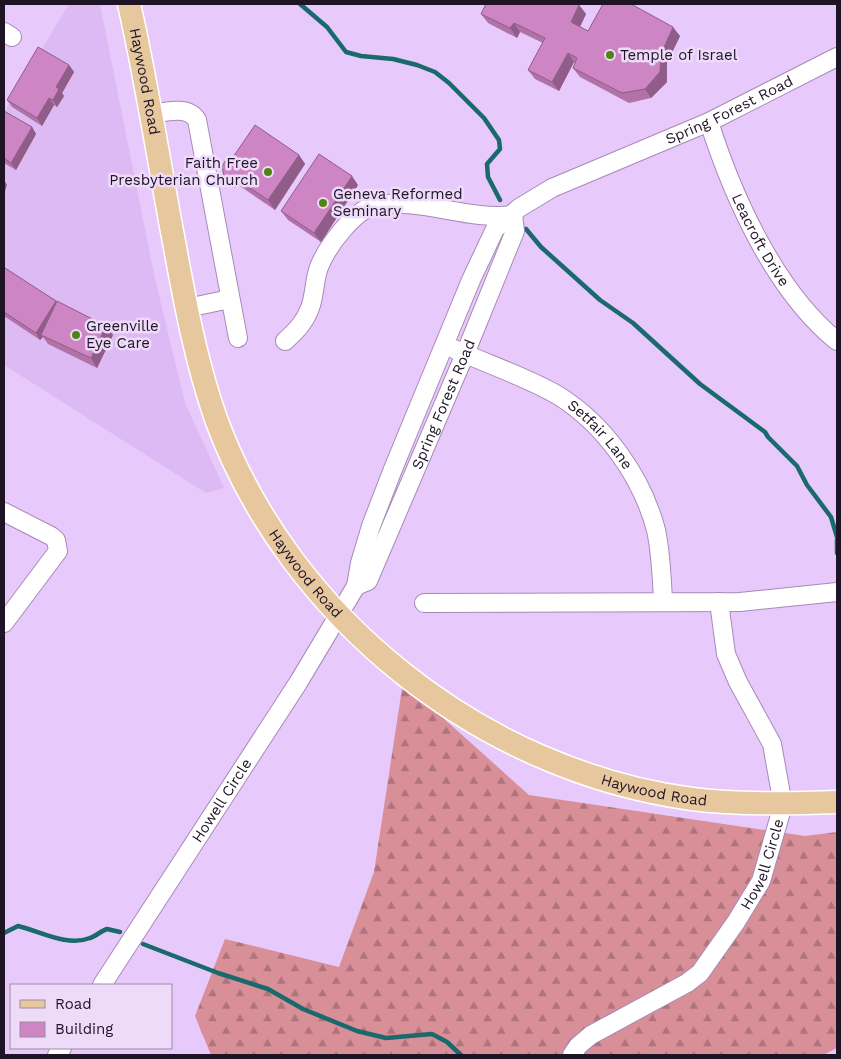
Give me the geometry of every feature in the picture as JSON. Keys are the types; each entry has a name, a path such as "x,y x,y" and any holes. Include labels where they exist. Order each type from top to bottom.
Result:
{"main road":[{"name":"Haywood Road","path":"129,4 187,308 201,370 217,421 245,481 278,539 299,568 370,647 410,680 478,724 528,752 579,772 664,794 694,799 783,804 837,802"}],"street":[{"name":"Spring Forest Road","path":"339,613 356,586 360,563 371,526 444,345 485,247 495,229 519,208 552,188 709,122 837,57"},
{"path":"150,114 181,111 191,114 197,120 238,338"},
{"name":"Leacroft Drive","path":"709,122 717,149 760,240 802,305 837,341"},
{"path":"285,341 300,327 310,308 319,267 345,226 358,212 365,208 377,205 410,205 488,216 513,215"},
{"name":"Spring Forest Road","path":"356,586 368,581 465,354 515,231 513,215"},
{"path":"187,308 230,299"},
{"name":"Setfair Lane","path":"444,345 558,396 585,416 612,445 636,480 654,522 661,564 663,602"},
{"path":"4,512 51,536 56,540 58,551 4,623"},
{"path":"424,603 740,602 837,592"},
{"name":"Howell Circle","path":"572,1055 578,1046 591,1035 671,992 700,973 736,922 761,881 783,804 772,744 738,682 726,654 719,602"},
{"name":"Howell Circle","path":"103,984 298,683 339,613"}],"shaded area":[{"path":"69,4 100,4 155,279 185,403 224,488 206,493 4,365 4,112"}],"green space":[{"path":"403,682 529,795 805,836 837,832 837,1048 823,1055 211,1055 195,1016 225,939 339,967 374,872"}],"building":[{"name":"Temple of Israel","path":"486,4 577,4 579,5 571,22 588,31 603,4 631,4 673,27 661,54 660,72 645,89 622,93 573,68 577,58 568,53 552,82 528,70 545,38 514,23 510,28 481,14"},
{"path":"38,47 69,65 56,87 59,89 53,100 49,98 37,118 7,100"},
{"path":"4,111 32,127 11,163 4,158"},
{"name":"Faith Free Presbyterian Church","path":"255,125 299,155 268,200 231,175 228,179 224,176 222,167 225,161 229,163"},
{"name":"Geneva Reformed Seminary","path":"319,154 352,176 314,233 281,211"},
{"path":"5,268 56,301 36,333 4,312"},
{"path":"57,301 106,326 91,358 41,335"}],"waterway":[{"path":"300,4 327,27 346,52 361,56 393,59 417,65 435,72 449,83 484,118 499,140 500,149 487,164 488,177 500,200"},
{"path":"526,229 541,247 600,300 633,323 700,384 765,432 797,466 807,485 831,517 837,537"},
{"path":"837,539 837,553"},
{"path":"4,933 18,926 72,941 90,938 107,929 120,932"},
{"path":"143,944 218,973 268,989 303,1009 357,1031 386,1038 432,1034 447,1042 461,1055"}],"place":[{"name":"Temple of Israel","path":"610,55"},
{"name":"Faith Free Presbyterian Church","path":"268,172"},
{"name":"Geneva Reformed Seminary","path":"323,203"},
{"name":"Greenville Eye Care","path":"76,335"}]}
